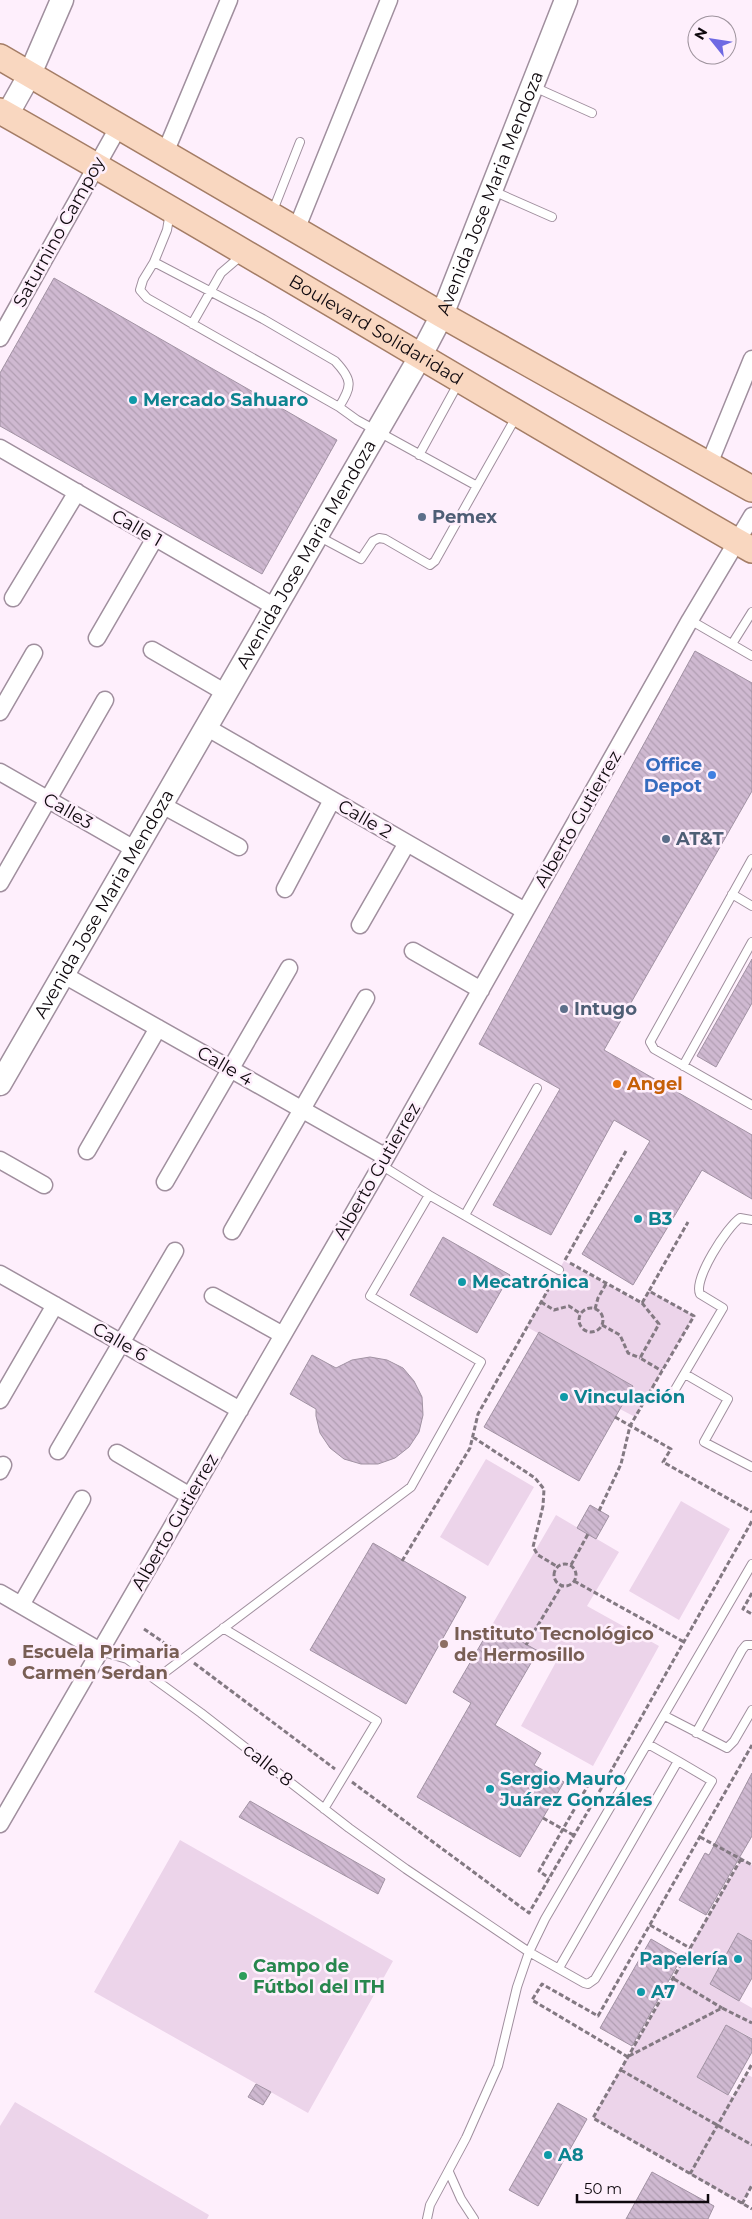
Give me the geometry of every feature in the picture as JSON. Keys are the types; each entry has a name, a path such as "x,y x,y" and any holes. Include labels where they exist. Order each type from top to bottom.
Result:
{"main road":[{"path":"0,57 442,315 752,489"},
{"name":"Boulevard Solidaridad","path":"3,113 246,252 420,357 744,545"}],"street":[{"path":"3,113 30,74 62,0"},
{"path":"165,153 229,0"},
{"path":"296,230 390,0"},
{"name":"Avenida Jose Maria Mendoza","path":"0,1084 420,357 442,315 566,0"},
{"name":"Saturnino Campoy","path":"0,338 119,126"},
{"path":"709,464 752,359"},
{"name":"Calle 1","path":"0,448 275,608"},
{"path":"14,598 77,492"},
{"name":"Alberto Gutierrez","path":"0,1824 383,1161 690,620 744,545 752,516"},
{"path":"97,638 155,538"},
{"path":"152,650 226,692"},
{"path":"0,712 34,653"},
{"path":"0,883 105,700"},
{"name":"Calle 2","path":"206,728 525,911"},
{"name":"Calle3","path":"0,772 136,850"},
{"path":"285,889 332,800"},
{"path":"162,805 239,847"},
{"path":"360,925 407,843"},
{"path":"413,951 480,990"},
{"path":"165,1182 289,968"},
{"name":"Calle 4","path":"64,975 302,1110 383,1161"},
{"path":"232,1231 366,998"},
{"path":"87,1151 158,1028"},
{"path":"0,1160 44,1185"},
{"path":"58,1451 174,1251"},
{"name":"Calle 6","path":"0,1274 240,1410"},
{"path":"213,1296 283,1335"},
{"path":"0,1400 55,1305"},
{"path":"117,1453 190,1496"},
{"path":"20,1605 82,1499"},
{"name":"calle 8","path":"0,1593 100,1651"}],"lane":[{"path":"532,86 592,113"},
{"path":"271,215 300,142"},
{"path":"491,190 552,217"},
{"path":"170,209 167,230 140,290 148,298 339,407 377,431 477,486"},
{"path":"192,324 221,274 246,252"},
{"path":"154,262 263,319 336,361 344,370 349,381 350,390 339,407"},
{"path":"419,455 460,380"},
{"path":"316,535 361,559 373,541 379,538 385,539 430,565 435,560 519,413"},
{"path":"732,644 752,612"},
{"path":"690,620 752,656"},
{"path":"751,1102 654,1049 650,1042 752,859"},
{"path":"732,894 752,906"},
{"path":"683,1066 752,942"},
{"path":"465,1215 537,1088"},
{"path":"383,1161 429,1195 560,1270"},
{"path":"156,1679 411,1487 481,1362 370,1296 429,1195"},
{"path":"673,1393 723,1308 700,1294 699,1284 702,1276 719,1243 733,1222 740,1218 752,1220"},
{"path":"685,1374 728,1398 704,1442 752,1466"},
{"path":"427,2219 430,2205 449,2172 484,2101 498,2066 517,1986 529,1952 545,1919 752,1564"},
{"path":"223,1628 377,1721 324,1809"},
{"path":"696,1733 742,1650 746,1645 752,1645"},
{"name":"calle 8","path":"100,1651 127,1659 156,1679 406,1870 529,1952 588,1984 596,1979 712,1781 678,1761"},
{"path":"665,1716 726,1748 734,1741 752,1710"},
{"path":"559,1968 678,1761 648,1744"},
{"path":"449,2172 461,2199 474,2219"}],"path":[{"path":"402,1561 470,1448 478,1414 626,1151"},
{"path":"642,1303 688,1222"},
{"path":"564,1260 642,1303 659,1324 640,1358"},
{"path":"595,1309 598,1298 606,1284"},
{"path":"599,1510 621,1464 630,1426 694,1316 649,1291"},
{"path":"541,1302 554,1310 569,1306 582,1314"},
{"path":"587,1309 595,1309 601,1314 602,1325 594,1332 586,1331 580,1322 582,1314 587,1309"},
{"path":"602,1325 620,1335 628,1353 662,1371"},
{"path":"615,1417 671,1449 663,1462 752,1512"},
{"path":"473,1437 535,1478 544,1489 543,1506 532,1547 538,1556 558,1567"},
{"path":"346,1778 529,1913 752,1521"},
{"path":"571,1565 588,1534"},
{"path":"564,1564 571,1565 576,1574 574,1581 568,1585 562,1585 555,1577 558,1567 564,1564"},
{"path":"574,1581 684,1642"},
{"path":"526,1645 562,1585"},
{"path":"752,1592 743,1609 752,1614"},
{"path":"144,1629 179,1652"},
{"path":"186,1657 338,1772"},
{"path":"549,1878 539,1871 591,1780 602,1787"},
{"path":"543,1818 589,1845"},
{"path":"700,1837 752,1864"},
{"path":"741,1859 593,2118 752,2210"},
{"path":"650,1925 690,1948"},
{"path":"674,1979 722,2008 752,2023"},
{"path":"542,1984 532,2000 628,2057"},
{"path":"628,2057 722,2008"},
{"path":"690,2174 752,2064"},
{"path":"621,2070 752,2145"},
{"path":"742,2204 752,2185"}],"shaded area":[{"path":"564,1261 641,1303 649,1291 694,1316 635,1417 620,1409 633,1386 527,1327"},
{"path":"486,1459 534,1487 488,1566 440,1537"},
{"path":"681,1501 730,1529 679,1620 629,1591"},
{"path":"556,1515 619,1552 587,1606 659,1646 593,1766 521,1726 556,1662 492,1625"},
{"name":"Campo de Fútbol del ITH","path":"180,1840 393,1961 308,2113 94,1992"},
{"path":"741,1859 752,1865 752,1941 738,1934 710,1984 752,2008 752,2038 726,2025 697,2077 733,2097 746,2074 752,2077 752,2185 742,2204 593,2118"},
{"path":"15,2102 209,2215 207,2219 0,2219 0,2126"}],"building":[{"name":"Mercado Sahuaro","path":"54,278 337,440 262,574 0,426 0,373"},
{"path":"695,651 752,683 752,791 604,1050 752,1135 752,1199 702,1170 633,1285 582,1254 650,1141 614,1120 551,1235 493,1205 560,1089 479,1044"},
{"path":"752,959 752,1003 716,1067 697,1056"},
{"name":"Mecatrónica","path":"443,1237 510,1275 477,1333 410,1295"},
{"name":"Vinculación","path":"539,1332 633,1386 579,1481 484,1427"},
{"path":"312,1355 336,1368 352,1360 370,1357 387,1360 403,1368 414,1381 422,1397 423,1415 419,1432 409,1447 395,1458 378,1464 361,1464 344,1459 330,1448 320,1433 316,1409 290,1394"},
{"path":"590,1505 609,1516 596,1539 577,1528"},
{"path":"373,1543 466,1597 406,1704 310,1650"},
{"name":"Sergio Mauro Juárez Gonzáles","path":"492,1625 538,1651 495,1725 541,1753 534,1765 564,1782 520,1857 417,1797 471,1703 453,1692"},
{"path":"752,1773 752,1836 706,1915 679,1900 705,1853 709,1855"},
{"path":"250,1801 385,1879 378,1894 239,1817"},
{"name":"Papelería","path":"738,1933 752,1941 752,1978 739,2001 710,1984"},
{"name":"A7","path":"651,1939 682,1957 632,2046 600,2028"},
{"path":"726,2025 752,2039 752,2052 728,2095 697,2077"},
{"path":"256,2084 271,2092 263,2105 248,2097"},
{"name":"A8","path":"558,2103 587,2119 538,2206 509,2190"},
{"path":"652,2172 714,2206 708,2219 626,2219"}],"place":[{"name":"Mercado Sahuaro","path":"133,400"},
{"name":"Pemex","path":"422,517"},
{"name":"Office Depot","path":"712,775"},
{"name":"AT&T","path":"666,839"},
{"name":"Intugo","path":"564,1009"},
{"name":"Angel","path":"617,1084"},
{"name":"B3","path":"638,1219"},
{"name":"Mecatrónica","path":"462,1282"},
{"name":"Vinculación","path":"564,1397"},
{"name":"Instituto Tecnológico de Hermosillo","path":"444,1644"},
{"name":"Escuela Primaria Carmen Serdan","path":"12,1662"},
{"name":"Sergio Mauro Juárez Gonzáles","path":"490,1789"},
{"name":"Papelería","path":"738,1959"},
{"name":"Campo de Fútbol del ITH","path":"243,1976"},
{"name":"A7","path":"641,1992"},
{"name":"A8","path":"548,2155"}]}
